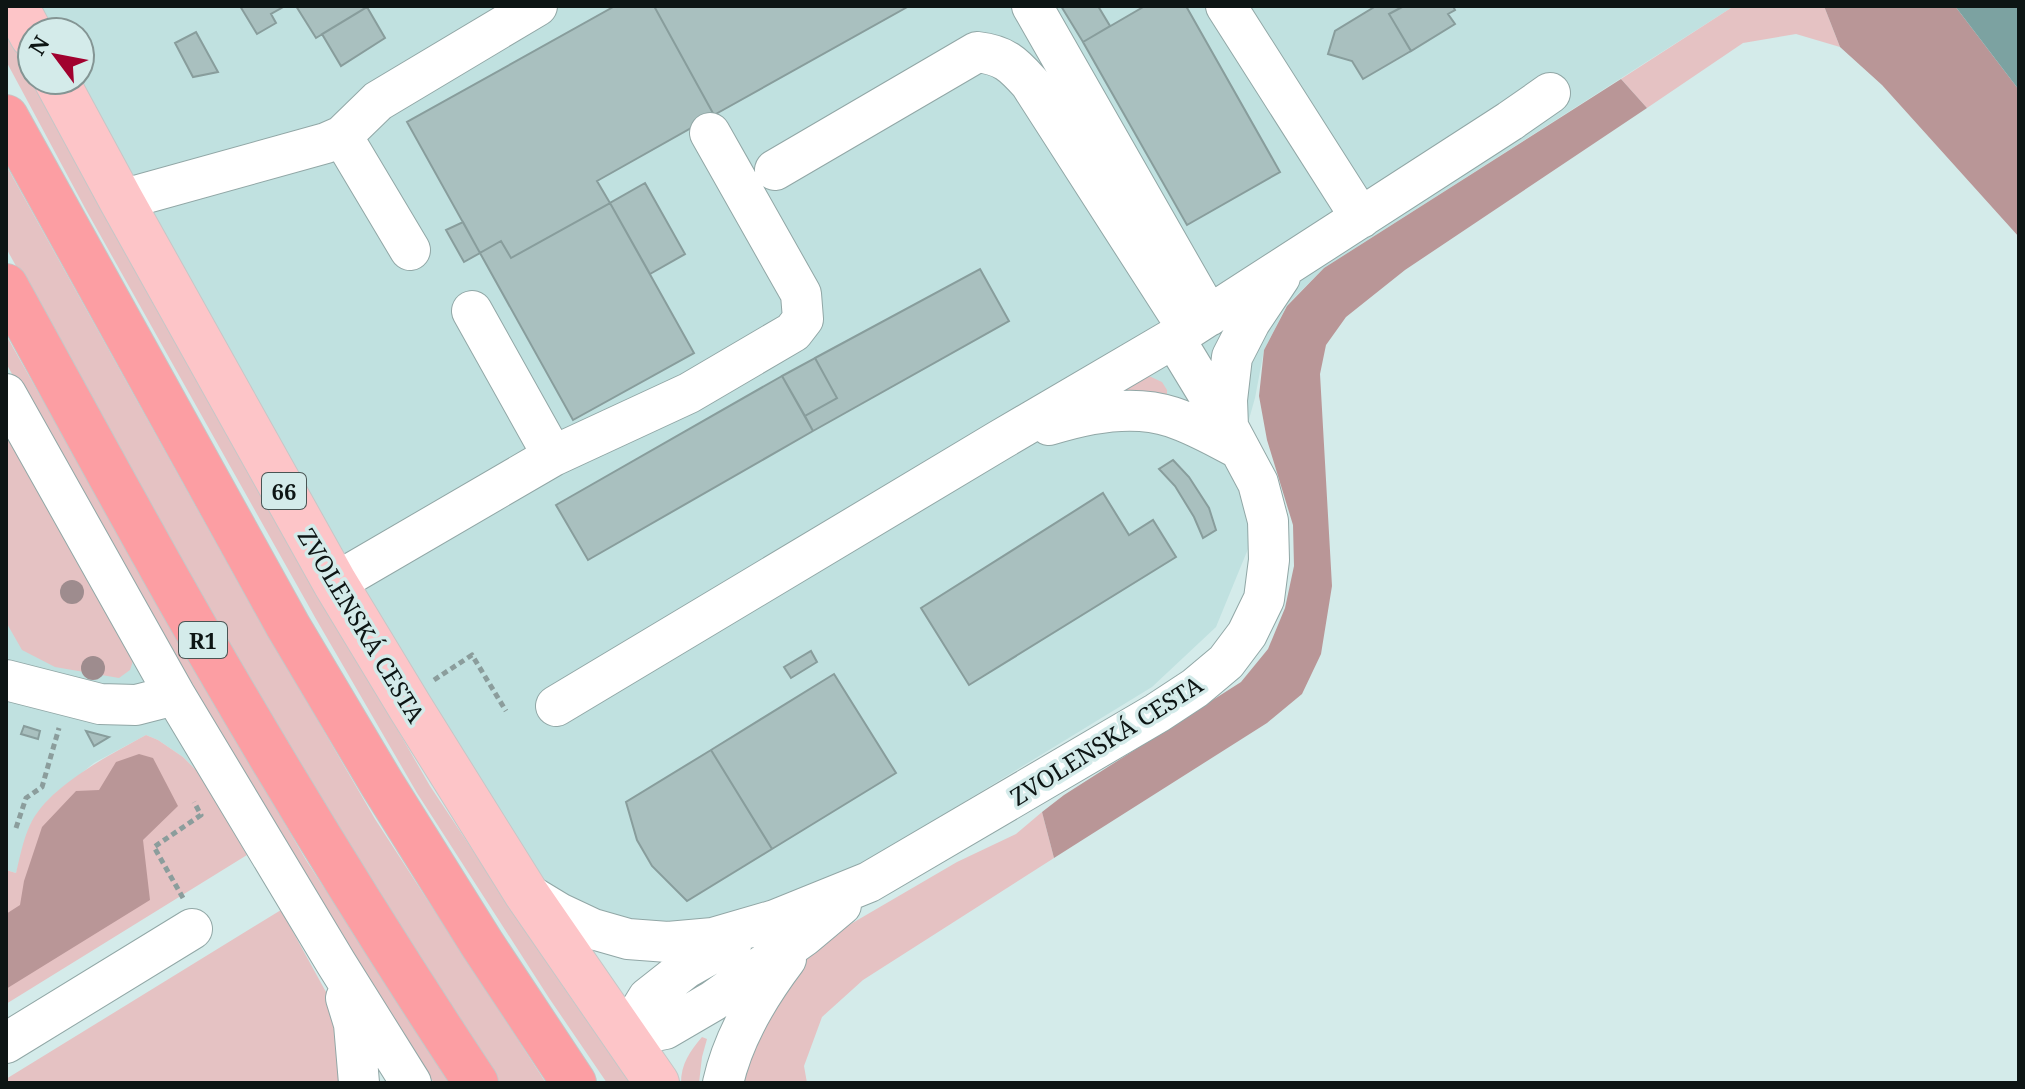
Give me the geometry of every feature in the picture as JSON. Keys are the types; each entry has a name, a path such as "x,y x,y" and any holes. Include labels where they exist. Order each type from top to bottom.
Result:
{"highway":[{"path":"6,117 288,626 382,784 574,1083"},
{"name":"R1","path":"6,286 224,677 311,825 476,1083"}],"main road":[{"name":"ZVOLENSKÁ CESTA","path":"65,96 335,583 526,893"},
{"name":"66","path":"526,893 657,1083"}],"street":[{"path":"121,200 342,136 378,101 537,6"},
{"path":"1032,6 1191,328"},
{"path":"1226,6 1361,218"},
{"path":"775,170 977,52 996,54 1013,65 1030,83 1191,328"},
{"name":"ZVOLENSKÁ CESTA","path":"556,706 1191,328 1550,93"},
{"path":"335,583 553,456 689,393 793,332 803,319 801,294 710,133"},
{"path":"342,136 410,250"},
{"name":"ZVOLENSKÁ CESTA","path":"1234,438 1227,400 1232,357 1276,280 1300,257"},
{"path":"472,311 553,456"},
{"name":"ZVOLENSKÁ CESTA","path":"624,1037 648,998 686,968 790,928 1157,713 1195,688 1226,662 1247,634 1264,599 1269,560 1268,521 1258,483 1234,438 1191,328"},
{"path":"6,394 175,695 411,1083"},
{"name":"ZVOLENSKÁ CESTA","path":"1000,440 1058,422 1101,413 1131,411 1169,416 1234,438"},
{"path":"12,673 67,696 100,704 136,705 175,695"},
{"name":"ZVOLENSKÁ CESTA","path":"526,893 593,929 628,939 668,942 790,928"},
{"path":"6,1043 189,918"},
{"name":"ZVOLENSKÁ CESTA","path":"723,1083 745,1023 773,977 790,928"},
{"path":"336,963 354,1024 359,1083"}],"path":[{"path":"424,686 472,655 506,711"},
{"path":"16,828 26,798 42,787 67,696"},
{"path":"189,918 154,847 201,815"}],"shaded area":[{"path":"30,6 1734,6 1324,268 1287,305 1264,350 1255,398 1235,469 1250,510 1248,549 1216,627 1152,687 866,862 783,908 649,933 558,901 526,860 449,737 81,96 96,96 96,16 35,16"},
{"path":"1734,6 1824,6 1840,47 1796,34 1743,43 1647,108 1621,79"},
{"path":"1824,6 1955,6 2019,90 2019,237 1882,85 1840,47"},
{"path":"1955,6 2019,6 2019,90"},
{"path":"6,29 16,47 16,80 6,61"},
{"path":"1621,79 1647,108 1405,270 1346,317 1326,345 1320,374 1332,586 1321,654 1302,694 1267,723 1054,858 1042,812 1241,682 1268,649 1285,608 1294,566 1293,525 1267,440 1259,396 1264,350 1287,306 1324,268"},
{"path":"25,96 43,96 247,469 430,786 630,1083 607,1083 417,793 85,208"},
{"path":"6,165 245,595 375,819 546,1083 500,1083 343,840 164,532 6,248"},
{"path":"6,335 306,860 451,1083 434,1083 333,929 46,436 6,363"},
{"path":"1149,376 1162,382 1167,394 1162,397 1117,396 1115,388"},
{"path":"6,431 199,773 183,757 146,735 94,763 51,798 31,823 16,873 6,870"},
{"path":"6,431 135,655 130,670 119,678 55,667 22,650 6,622"},
{"path":"146,735 183,757 199,773 247,855 6,1004 6,870 16,873 30,825 51,797 81,773"},
{"path":"139,754 153,758 178,806 143,840 150,900 6,989 6,914 20,905 24,881 42,827 76,791 99,790 116,762"},
{"path":"1042,812 1054,858 863,980 822,1017 804,1066 807,1083 740,1083 747,1058 803,959 837,932 957,862 1016,834"},
{"path":"281,910 326,992 335,1020 343,1083 6,1083 6,1079"},
{"path":"702,1037 707,1039 699,1083 681,1083 687,1058"}],"building":[{"path":"240,6 285,6 271,14 276,23 257,34"},
{"path":"296,6 366,6 367,7 316,38"},
{"path":"615,6 654,6 714,115 597,181 610,203 511,258 501,241 480,253 407,122"},
{"path":"654,6 909,6 714,115"},
{"path":"1061,6 1098,6 1110,26 1083,42"},
{"path":"1145,6 1186,6 1280,172 1187,225 1083,42"},
{"path":"1376,6 1404,6 1389,14 1411,51 1363,79 1352,61 1328,54 1335,31"},
{"path":"1404,6 1453,6 1455,10 1448,14 1455,24 1411,51 1389,14"},
{"path":"367,7 385,38 341,66 322,34"},
{"path":"196,32 218,72 193,77 175,43"},
{"path":"645,183 685,254 650,274 610,203"},
{"path":"610,203 694,353 573,420 480,253 501,241 511,258"},
{"path":"463,222 480,253 464,262 446,230"},
{"path":"980,269 1009,321 813,431 805,416 837,398 815,358"},
{"path":"815,358 837,398 805,416 782,376"},
{"path":"782,376 813,431 588,560 556,505"},
{"path":"1173,460 1189,477 1209,508 1216,530 1203,538 1175,486 1159,469"},
{"path":"1103,493 1129,535 1153,520 1176,557 969,685 921,608"},
{"path":"811,651 817,662 791,678 784,667"},
{"path":"834,674 896,773 772,849 711,750"},
{"path":"24,726 40,731 38,739 21,734"},
{"path":"86,731 109,737 94,746"},
{"path":"711,750 772,849 687,901 652,866 637,840 626,802"}]}
